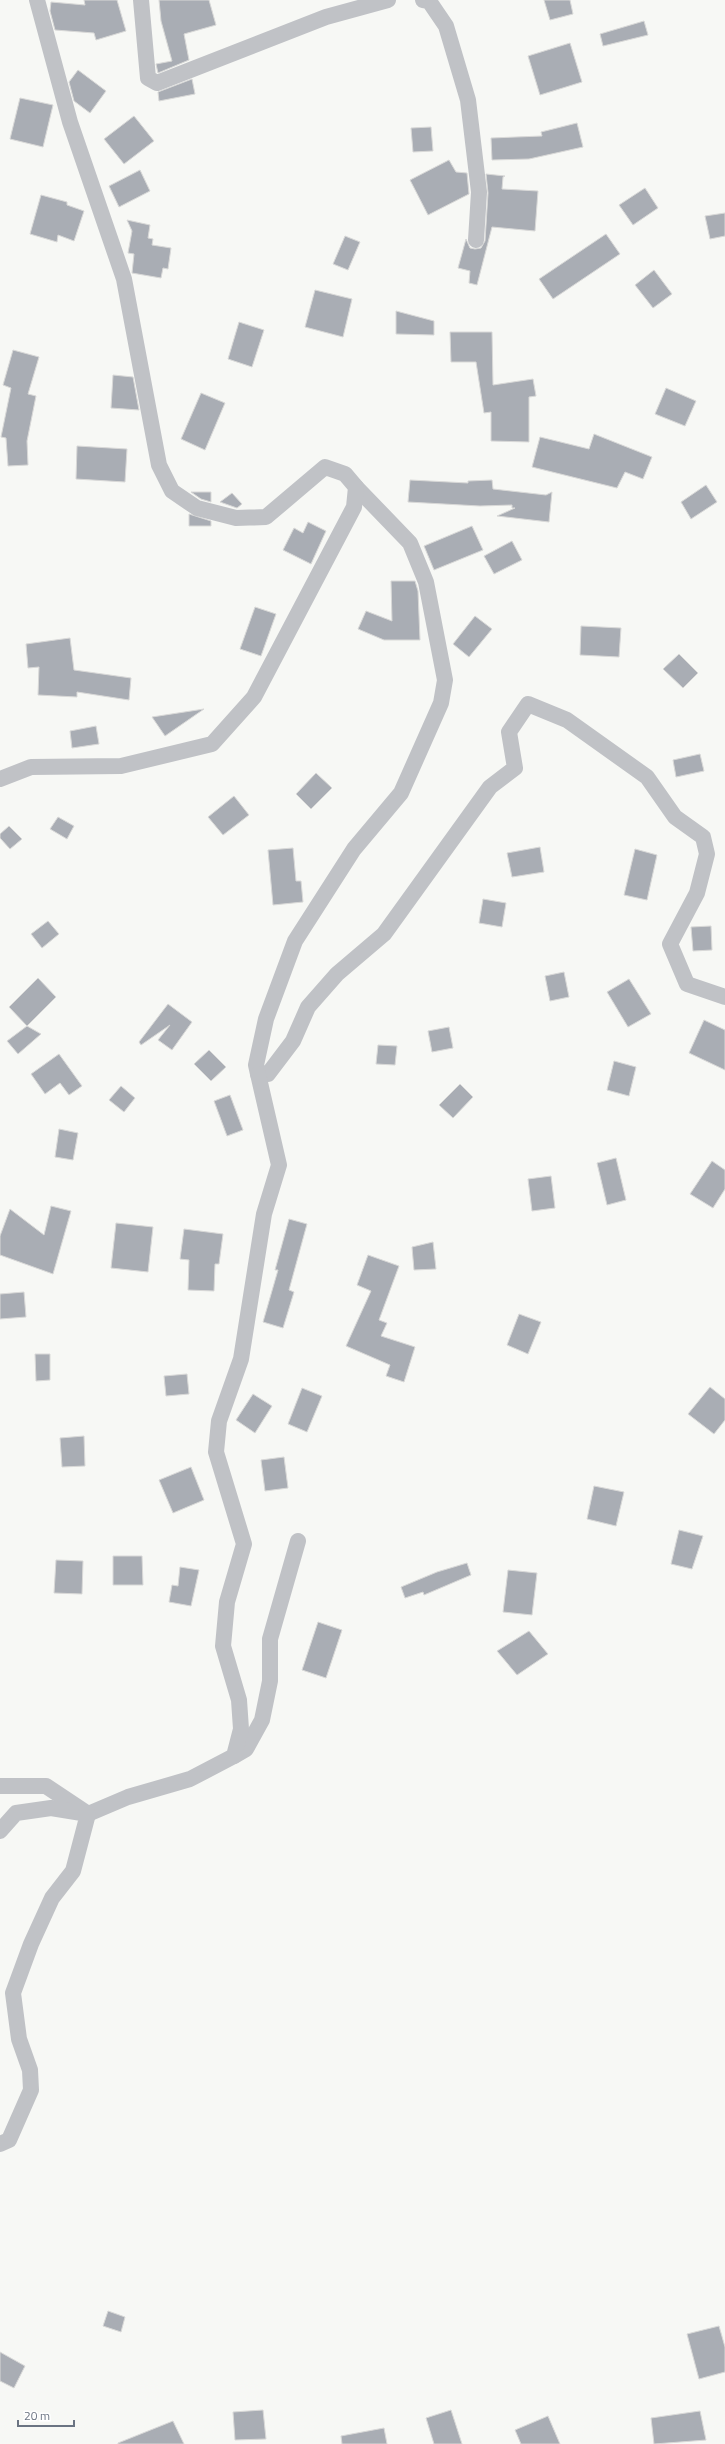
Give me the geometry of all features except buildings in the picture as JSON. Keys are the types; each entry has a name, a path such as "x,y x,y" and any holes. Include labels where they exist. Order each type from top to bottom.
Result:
{"street":[{"path":"37,0 70,122 124,279 159,465 172,491 197,508 236,518 266,517 325,467 345,474 410,543 426,582 445,680 441,703 401,793 354,849 295,941 266,1019 256,1065 279,1165 264,1214 241,1359 219,1421 216,1452 244,1544 227,1602 223,1646 240,1700 242,1729 234,1756"},
{"path":"141,0 148,78 157,83 326,17 388,0"},
{"path":"423,0 429,1 446,26 468,100 479,192 476,240"},
{"path":"0,779 31,767 121,766 212,744 254,697 354,507 356,487"},
{"path":"258,1074 268,1074 293,1041 308,1007 337,974 384,934 490,787 515,768 508,732 528,704 567,720 647,777 675,817 703,837 707,854 696,893 670,944 688,984 725,997"},
{"path":"0,1831 16,1812 52,1808 88,1814 128,1797 190,1779 246,1749 262,1720 270,1681 270,1639 298,1542"},
{"path":"0,1786 46,1786 88,1814"},
{"path":"0,2144 9,2140 31,2090 30,2070 19,2039 13,1993 31,1944 52,1898 73,1871 88,1814"}]}
